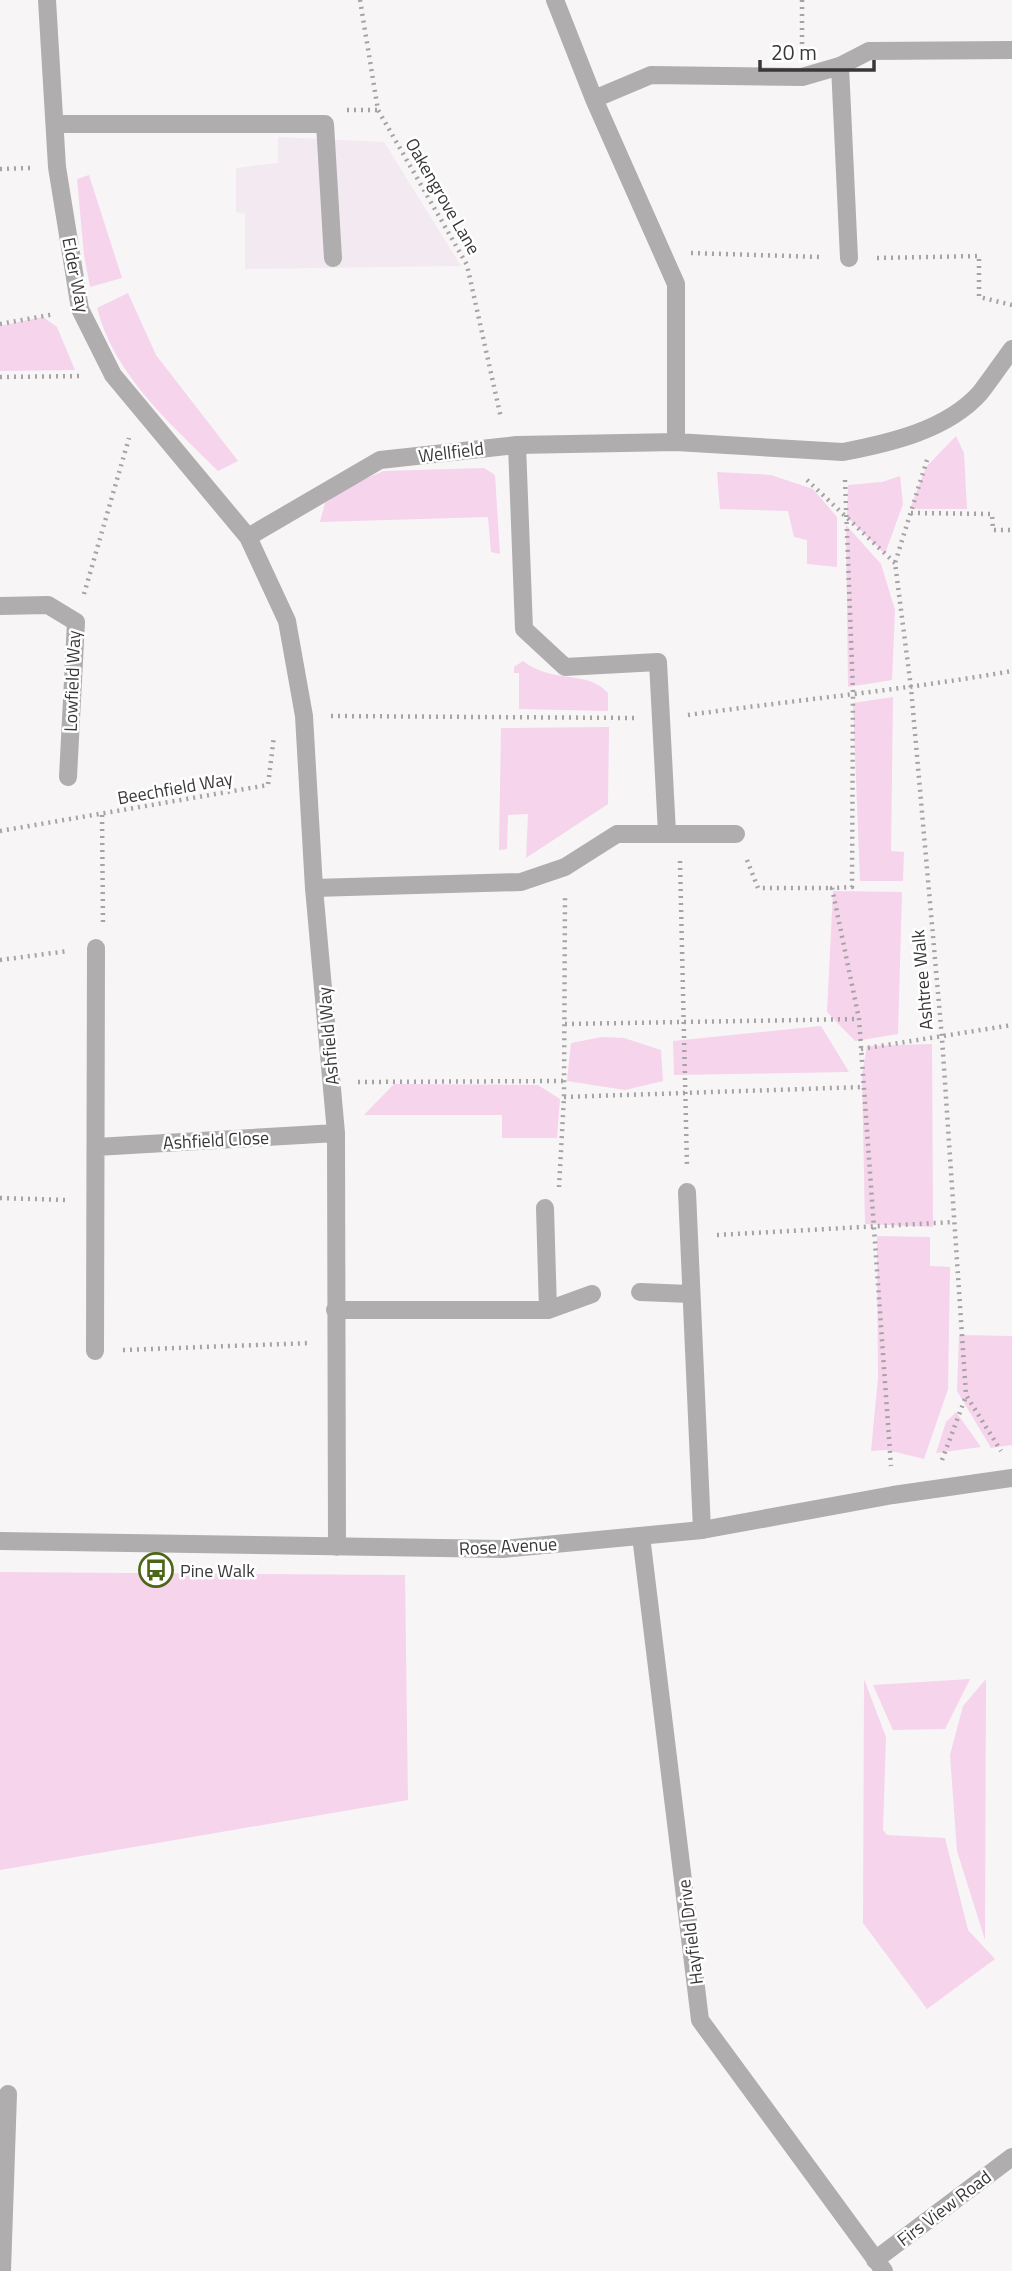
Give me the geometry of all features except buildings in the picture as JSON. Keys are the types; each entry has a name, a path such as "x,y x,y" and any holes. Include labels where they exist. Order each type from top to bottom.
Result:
{"street":[{"name":"Elder Way","path":"47,0 57,167 79,309 113,375 138,409 248,537"},
{"path":"555,0 594,99 676,285 676,442"},
{"path":"594,99 650,75 802,77 840,66 869,51 1012,50"},
{"path":"840,66 849,258"},
{"path":"55,124 325,124 333,258"},
{"name":"Wellfield","path":"248,537 380,460 517,444 676,442 844,452 871,447 937,425 978,395 1012,349"},
{"path":"517,444 524,629 565,667 659,662 673,833"},
{"name":"Ashfield Way","path":"248,537 287,621 304,716 314,888 336,1133 337,1546"},
{"name":"Lowfield Way","path":"0,606 48,605 76,622 68,777"},
{"path":"314,888 521,882 565,867 617,834 736,834"},
{"path":"95,1350 96,947"},
{"name":"Ashfield Close","path":"96,1147 336,1133"},
{"path":"687,1192 702,1530"},
{"path":"545,1208 548,1310"},
{"path":"640,1292 690,1294"},
{"path":"335,1310 548,1310 592,1294"},
{"name":"Rose Avenue","path":"0,1541 503,1549 702,1530 893,1495 1012,1478"},
{"name":"Hayfield Drive","path":"641,1536 701,2020 879,2265"},
{"path":"2,2271 8,2094"},
{"name":"Firs View Road","path":"879,2265 1012,2157"}],"path":[{"name":"Oakengrove Lane","path":"360,0 378,110 467,265 498,412 517,444"},
{"path":"802,0 802,77"},
{"path":"0,324 79,309"},
{"path":"0,377 113,375"},
{"path":"76,622 138,409"},
{"name":"Ashtree Walk","path":"931,1489 966,1395 942,1038 911,688 895,563 937,425"},
{"path":"768,446 847,515 895,563"},
{"path":"736,834 758,888 852,887 853,692 844,452"},
{"path":"911,513 992,514 993,530 1012,530"},
{"name":"Beechfield Way","path":"0,831 268,785 275,730 304,716"},
{"path":"0,960 96,947 103,928 102,815"},
{"path":"673,833 683,1023 687,1192"},
{"path":"545,1208 560,1185 564,1097 565,867"},
{"path":"832,888 859,1018 893,1495"},
{"path":"565,1024 859,1018"},
{"path":"861,1049 1012,1025"},
{"path":"332,1082 564,1081"},
{"path":"564,1097 863,1087"},
{"path":"0,1198 95,1201"},
{"path":"688,1236 954,1222"},
{"path":"95,1350 335,1342"},
{"name":"Ashtree Walk","path":"966,1395 1005,1459"}],"shaded area":[{"path":"278,137 384,142 461,266 245,269 245,214 236,212 236,168 278,163"},
{"path":"89,175 122,278 90,287 84,255 77,179"},
{"path":"128,293 156,355 238,461 218,471 146,397 116,355 97,308"},
{"path":"43,317 57,327 75,370 0,371 0,326"},
{"path":"956,436 964,453 967,509 910,509 926,467"},
{"path":"484,468 495,475 500,554 491,552 488,517 320,522 325,503 354,483 384,471"},
{"path":"717,472 771,475 813,489 837,517 837,567 807,564 807,540 794,537 788,511 720,509"},
{"path":"900,476 903,504 885,554 847,517 848,485 882,482"},
{"path":"846,525 881,564 895,610 892,680 848,687"},
{"path":"523,661 546,673 590,681 600,686 608,693 608,711 519,709 519,673 514,673 514,667"},
{"path":"893,697 891,851 904,852 903,881 860,881 853,703"},
{"path":"609,727 608,804 526,858 528,814 508,815 507,849 499,850 501,728"},
{"path":"833,891 902,892 898,1034 855,1041 827,1012"},
{"path":"821,1026 849,1072 674,1075 673,1041"},
{"path":"602,1037 624,1038 661,1050 663,1081 625,1090 567,1081 571,1043"},
{"path":"932,1044 933,1227 865,1224 862,1075 867,1046"},
{"path":"394,1084 538,1085 560,1099 557,1138 502,1138 502,1115 364,1115"},
{"path":"877,1236 930,1237 930,1266 950,1267 948,1389 924,1459 887,1450 871,1451 878,1378"},
{"path":"959,1335 1012,1336 1012,1445 991,1448 957,1391"},
{"path":"956,1412 981,1447 936,1453 946,1422"},
{"path":"0,1572 405,1575 408,1800 0,1870"},
{"path":"864,1679 886,1737 883,1830 887,1835 945,1838 968,1930 995,1959 927,2009 863,1923"},
{"path":"970,1679 945,1729 893,1730 873,1685"},
{"path":"986,1679 985,1940 957,1851 950,1755 963,1706"}],"place":[{"name":"Pine Walk","path":"156,1570"}]}
